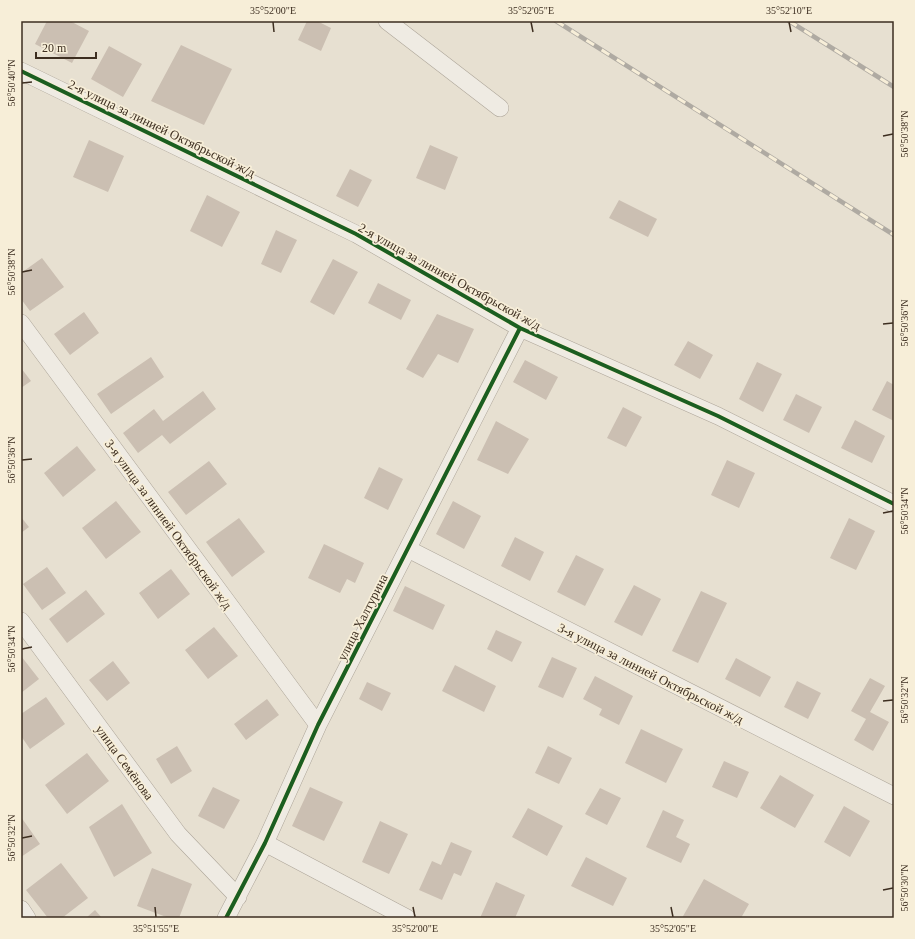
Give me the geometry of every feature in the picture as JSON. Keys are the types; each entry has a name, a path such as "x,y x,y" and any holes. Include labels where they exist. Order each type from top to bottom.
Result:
{"street":[{"path":"387,21 500,108"},
{"name":"2-я улица за линией Октябрьской ж/д","path":"21,71 356,234 520,328 718,416 894,504"},
{"name":"3-я улица за линией Октябрьской ж/д","path":"21,324 318,725"},
{"name":"улица Халтурина","path":"226,918 238,898 265,843 318,725 520,328"},
{"name":"3-я улица за линией Октябрьской ж/д","path":"408,549 894,796"},
{"name":"улица Семёнова","path":"21,621 178,834 238,898"},
{"path":"265,843 407,918"},
{"path":"21,910 27,918"}],"building":[{"path":"47,21 70,21 89,31 72,63 35,44"},
{"path":"307,21 317,21 331,28 321,51 298,40"},
{"path":"181,45 232,69 204,125 151,101"},
{"path":"109,46 142,64 123,97 91,79"},
{"path":"89,140 124,156 108,192 73,177"},
{"path":"430,145 458,157 445,190 416,178"},
{"path":"350,169 372,180 358,207 336,196"},
{"path":"207,195 240,212 222,247 190,231"},
{"path":"619,200 657,219 648,237 609,218"},
{"path":"276,230 297,240 281,273 261,264"},
{"path":"42,258 64,287 30,311 21,299 21,273"},
{"path":"333,259 358,272 334,315 310,302"},
{"path":"378,283 411,300 401,320 368,303"},
{"path":"84,312 99,333 70,355 54,334"},
{"path":"437,314 474,329 458,363 438,354 423,378 406,369"},
{"path":"688,341 713,355 700,379 674,365"},
{"path":"151,357 164,377 111,414 97,394"},
{"path":"525,360 558,377 546,400 513,382"},
{"path":"757,362 782,374 763,412 739,399"},
{"path":"21,368 31,381 21,388"},
{"path":"887,381 894,385 894,421 872,410"},
{"path":"203,391 216,409 170,444 162,435 138,453 123,433 154,409 163,421"},
{"path":"796,394 822,407 809,433 783,420"},
{"path":"623,407 642,417 626,447 607,438"},
{"path":"855,420 885,436 872,463 841,448"},
{"path":"496,421 529,439 508,474 477,460"},
{"path":"77,446 96,470 63,497 44,473"},
{"path":"727,460 755,473 739,508 711,495"},
{"path":"209,461 227,484 186,515 168,492"},
{"path":"379,467 403,479 388,510 364,498"},
{"path":"116,501 141,532 106,559 82,528"},
{"path":"453,501 481,516 464,549 436,534"},
{"path":"21,517 29,527 21,533"},
{"path":"239,518 265,552 232,577 206,542"},
{"path":"849,518 875,531 856,570 830,558"},
{"path":"515,537 544,552 530,581 501,566"},
{"path":"324,544 364,563 355,583 347,579 340,593 308,578"},
{"path":"576,555 604,569 585,606 557,592"},
{"path":"47,567 66,593 42,610 23,584"},
{"path":"171,569 190,594 158,619 139,593"},
{"path":"634,585 661,599 642,636 614,622"},
{"path":"405,586 445,605 433,630 393,611"},
{"path":"86,590 105,614 67,643 49,619"},
{"path":"701,591 727,603 698,663 672,651"},
{"path":"214,627 238,656 208,679 185,650"},
{"path":"496,630 522,642 512,662 487,649"},
{"path":"21,656 39,679 21,693"},
{"path":"552,657 577,668 563,698 538,687"},
{"path":"736,658 771,677 760,697 725,679"},
{"path":"113,661 130,683 107,701 89,680"},
{"path":"455,665 496,686 484,712 442,691"},
{"path":"595,676 633,696 619,725 599,715 602,709 583,699"},
{"path":"870,678 885,686 870,712 889,722 873,751 854,740 866,719 851,711"},
{"path":"797,681 821,693 808,719 784,707"},
{"path":"367,682 391,693 382,711 359,699"},
{"path":"46,697 65,724 30,749 21,736 21,714"},
{"path":"267,699 279,715 246,740 234,724"},
{"path":"641,729 683,749 666,783 625,763"},
{"path":"177,746 192,771 171,784 156,759"},
{"path":"548,746 572,758 559,784 535,773"},
{"path":"87,753 109,781 67,814 45,785"},
{"path":"724,761 749,772 737,798 712,787"},
{"path":"780,775 814,795 795,828 760,808"},
{"path":"213,787 240,800 224,829 198,816"},
{"path":"310,787 343,802 324,841 292,826"},
{"path":"600,788 621,798 607,825 585,814"},
{"path":"122,804 152,853 114,877 89,827"},
{"path":"844,806 870,821 850,857 824,842"},
{"path":"528,808 563,826 547,856 512,837"},
{"path":"663,810 684,820 676,837 690,844 681,863 646,847"},
{"path":"21,817 40,844 21,857"},
{"path":"380,821 408,834 389,874 362,862"},
{"path":"451,842 472,851 461,876 454,873 442,900 419,890 432,861 441,865"},
{"path":"586,857 627,878 613,906 571,886"},
{"path":"61,863 88,898 62,918 48,918 26,890"},
{"path":"152,868 192,884 179,918 169,918 137,906"},
{"path":"704,879 749,904 741,918 682,918"},
{"path":"496,882 525,895 515,918 480,918"},
{"path":"95,910 102,918 86,918"}],"railway":[{"path":"556,21 894,235"},
{"path":"789,21 894,87"}],"cycle path":[{"path":"21,71 356,234 520,328 718,416 894,504"},
{"path":"226,918 265,843 318,725 520,328"}]}
